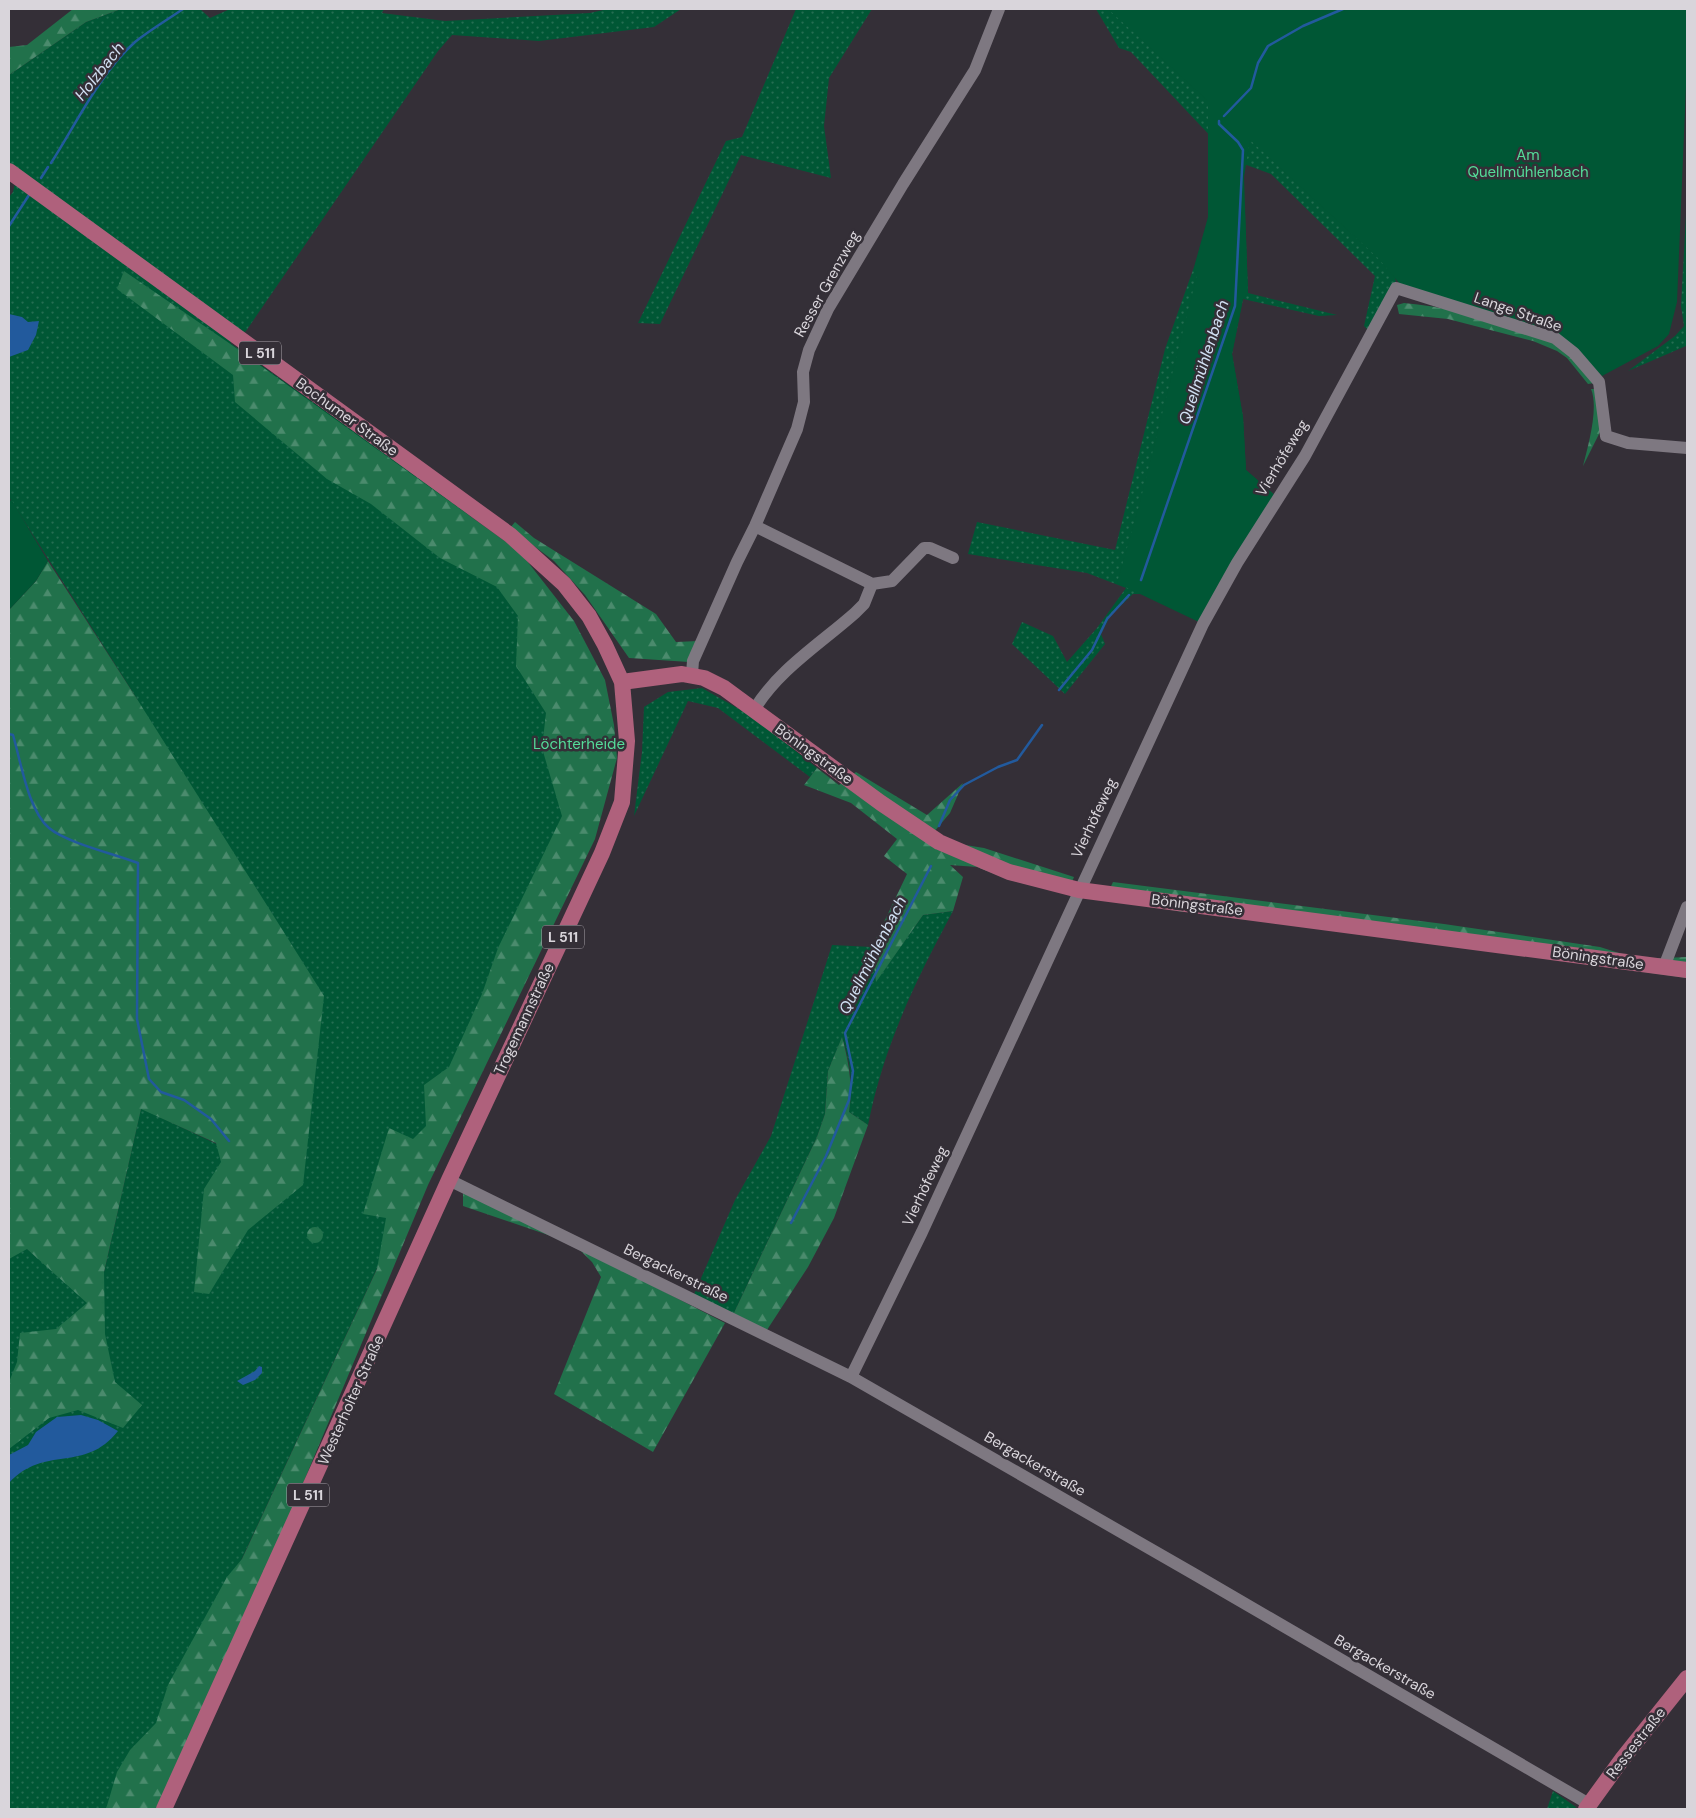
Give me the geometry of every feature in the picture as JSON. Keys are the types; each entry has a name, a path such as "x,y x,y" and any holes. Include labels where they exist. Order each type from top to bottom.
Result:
{"main road":[{"name":"Bochumer Straße","path":"9,171 517,540 564,584 589,616 622,682"},
{"path":"622,682 692,674"},
{"name":"Böningstraße","path":"692,674 724,688 881,803 939,842 1010,872 1079,890 1687,970"},
{"name":"Trogemannstraße","path":"449,1180 602,853 622,802 627,741 622,682"},
{"name":"Westerholter Straße","path":"164,1809 449,1180"},
{"name":"Ressestraße","path":"1588,1807 1623,1758 1687,1678"}],"street":[{"name":"Resser Grenzweg","path":"692,674 693,661 797,429 804,402 803,372 809,350 828,309 893,200 976,70 999,9"},
{"name":"Lange Straße","path":"1396,288 1554,338 1574,353 1599,382 1606,436 1628,443 1687,448"},
{"name":"Vierhöfeweg","path":"851,1378 922,1232 1203,624 1237,563 1305,456 1396,288"},
{"path":"755,526 872,584 892,581 924,548 930,548 953,558"},
{"path":"754,710 764,694 782,675 864,604 872,584"},
{"path":"1664,967 1687,907"},
{"name":"Bergackerstraße","path":"449,1180 851,1378 1194,1574 1588,1807"}],"green space":[{"path":"73,9 121,9 86,22 9,75 9,47 27,45"},
{"path":"121,9 200,9 210,18 230,9 384,9 382,13 445,21 590,13 608,9 681,9 654,27 539,41 452,35 438,51 246,331 230,343 464,510 574,621 571,836 441,1131 193,1664 117,1809 9,1809 9,1233 88,1302 104,1272 141,1108 303,1185 137,699 9,497 9,197 13,192 18,170 9,163 9,75 86,22"},
{"path":"796,9 872,9 829,78 824,126 831,178 741,155 660,324 638,323 726,141 742,137"},
{"path":"1096,9 1113,9 1395,269 1396,288 1371,333 1364,326 1375,276 1271,174 1233,160 1131,52 1119,48"},
{"name":"Am Quellmühlenbach","path":"1108,9 1687,9 1687,62 1677,302 1669,334 1658,346 1602,376 1572,346 1400,284 1378,258 1250,140 1244,177 1248,293 1243,299 1232,354 1243,417 1246,470 1278,498 1203,624 1117,583 1139,506 1197,275 1194,267 1208,217 1208,101"},
{"path":"1687,197 1686,346 1628,371 1675,336 1684,326 1681,306"},
{"path":"1245,213 1248,293 1337,315 1319,316 1243,299 1232,354 1243,417 1246,470 1278,498 1146,594 1133,594 1110,616 1101,634 1105,644 1065,694 1012,644 1022,622 1053,636 1067,662 1097,628 1126,588 1087,573 968,554 977,522 1115,550 1165,349 1194,267"},
{"name":"Löchterheide","path":"124,271 229,343 520,552 574,621 605,680 614,725 617,758 595,839 428,1185 208,1710 161,1809 106,1809 117,1772 130,1750 156,1723 168,1685 227,1577 242,1559 377,1269 386,1218 363,1214 389,1128 413,1139 426,1126 424,1085 449,1067 482,994 498,948 562,816 542,748 546,713 516,666 518,616 497,587 440,558 371,504 327,479 235,402 233,375 117,289"},
{"path":"1404,303 1442,308 1484,318 1543,338 1570,353 1594,383 1588,384 1567,358 1557,351 1533,341 1448,319 1399,314 1397,305"},
{"path":"1591,389 1595,389 1601,430 1583,466 1593,416 1594,406"},
{"path":"11,499 48,561 36,581 9,610 9,504"},
{"path":"515,522 534,538 656,614 676,642 698,641 689,662 629,658 585,595 554,561 510,528"},
{"path":"48,561 324,996 303,1185 248,1230 209,1294 194,1292 204,1189 221,1162 216,1143 141,1109 104,1272 105,1334 115,1382 142,1405 123,1428 78,1410 49,1418 9,1449 9,1382 17,1362 20,1333 56,1329 87,1303 27,1249 9,1259 9,610 36,581"},
{"path":"702,688 753,717 817,768 810,777 718,708 688,701 634,816 642,752 644,707 668,692"},
{"path":"817,768 839,785 856,772 927,815 963,783 950,813 928,839 984,848 1074,877 1067,894 1010,880 977,867 950,865 963,877 953,911 923,915 876,982 872,947 907,874 884,856 897,839 851,803 804,785"},
{"path":"1113,882 1444,924 1600,947 1638,959 1687,957 1687,978 1212,912 1182,912 1106,897"},
{"path":"953,911 902,1015 883,1068 868,1125 849,1112 850,1075 842,1038 828,1071 825,1114 817,1137 733,1315 692,1299 735,1200 771,1136 832,945 872,947 876,981 923,915"},
{"path":"842,1037 850,1074 849,1112 868,1125 834,1218 808,1267 765,1333 733,1315 817,1137 825,1114 828,1071"},
{"path":"463,1188 725,1323 653,1452 554,1394 601,1277 592,1262 580,1250 551,1236 463,1206"},
{"path":"312,1227 318,1227 323,1232 321,1241 312,1243 307,1238 307,1232"},
{"path":"1553,1791 1576,1807 1575,1809 1547,1809"}],"water":[{"path":"9,314 22,317 28,322 39,321 36,335 28,350 9,357"},
{"path":"259,1366 262,1367 262,1373 255,1380 243,1385 237,1381 255,1371"},
{"path":"81,1415 98,1420 118,1431 105,1444 92,1452 36,1464 23,1471 9,1483 9,1455 28,1445 36,1432 57,1417"}],"waterway":[{"name":"Holzbach","path":"51,163 89,100 122,54 135,42 183,9"},
{"name":"Quellmühlenbach","path":"1224,116 1251,88 1258,63 1268,46 1303,26 1343,9"},
{"name":"Quellmühlenbach","path":"1141,580 1235,306 1243,150 1238,142 1219,124 1219,121"},
{"name":"Holzbach","path":"41,178 48,167"},
{"name":"Holzbach","path":"9,226 29,195"},
{"name":"Quellmühlenbach","path":"1059,690 1092,650 1107,619 1129,595"},
{"name":"Quellmühlenbach","path":"939,826 950,800 964,785 998,767 1017,760 1042,725"},
{"path":"9,734 13,735 30,798 42,820 49,828 67,839 138,863 137,1019 149,1079 161,1092 184,1100 211,1119 229,1141"},
{"name":"Quellmühlenbach","path":"791,1223 826,1156 849,1100 853,1071 845,1033 931,866"}]}
